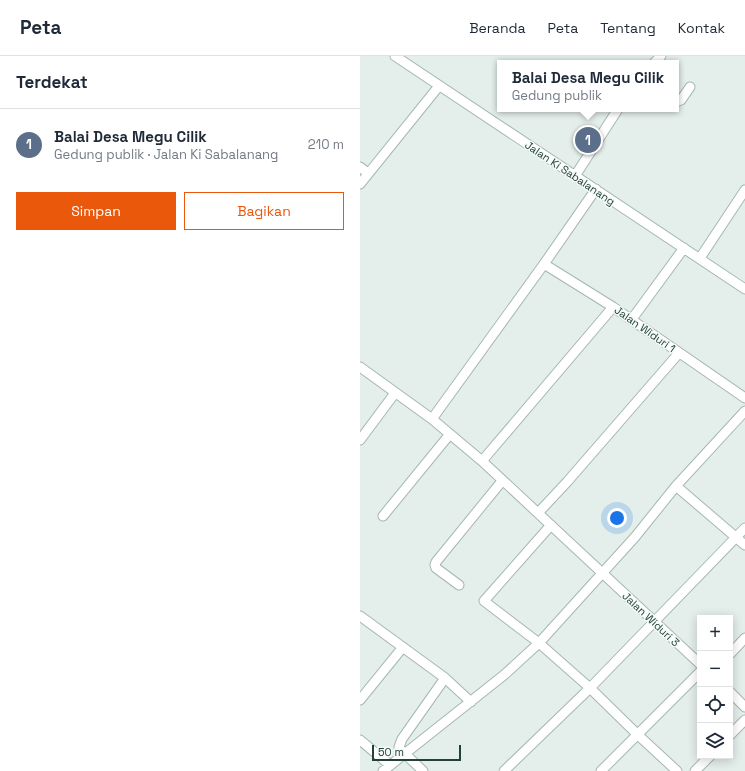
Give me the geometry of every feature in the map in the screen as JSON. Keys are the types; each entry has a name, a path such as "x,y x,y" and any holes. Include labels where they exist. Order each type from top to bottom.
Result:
{"street":[{"name":"Jalan Ki Sabalanang","path":"395,56 745,289"},
{"path":"360,184 439,86"},
{"path":"679,101 690,87"},
{"path":"575,176 616,112"},
{"path":"360,167 368,174"},
{"path":"432,419 544,264 596,189"},
{"path":"700,258 745,190"},
{"path":"632,319 684,248"},
{"name":"Jalan Widuri 1","path":"544,264 632,319 745,398"},
{"path":"482,461 613,307"},
{"path":"538,513 679,353"},
{"name":"Jalan Widuri 3","path":"360,367 432,419 482,461 653,622 697,661"},
{"path":"360,440 396,392"},
{"path":"360,740 387,768 504,675 539,643 635,537 676,486 745,411"},
{"path":"383,516 450,434"},
{"path":"459,586 436,568 436,562 502,481"},
{"path":"676,486 745,545"},
{"path":"551,525 484,601 539,643 590,688 677,771"},
{"path":"504,771 590,688 745,528"},
{"path":"360,617 445,678 471,702"},
{"path":"733,651 745,638"},
{"path":"360,700 403,647"},
{"path":"601,771 697,675"},
{"path":"423,771 400,747 402,739 445,678"},
{"path":"733,695 745,707"},
{"path":"733,732 745,720"},
{"path":"696,771 707,759"}],"place":[{"name":"Balai Desa Megu Cilik","path":"588,140"}]}
